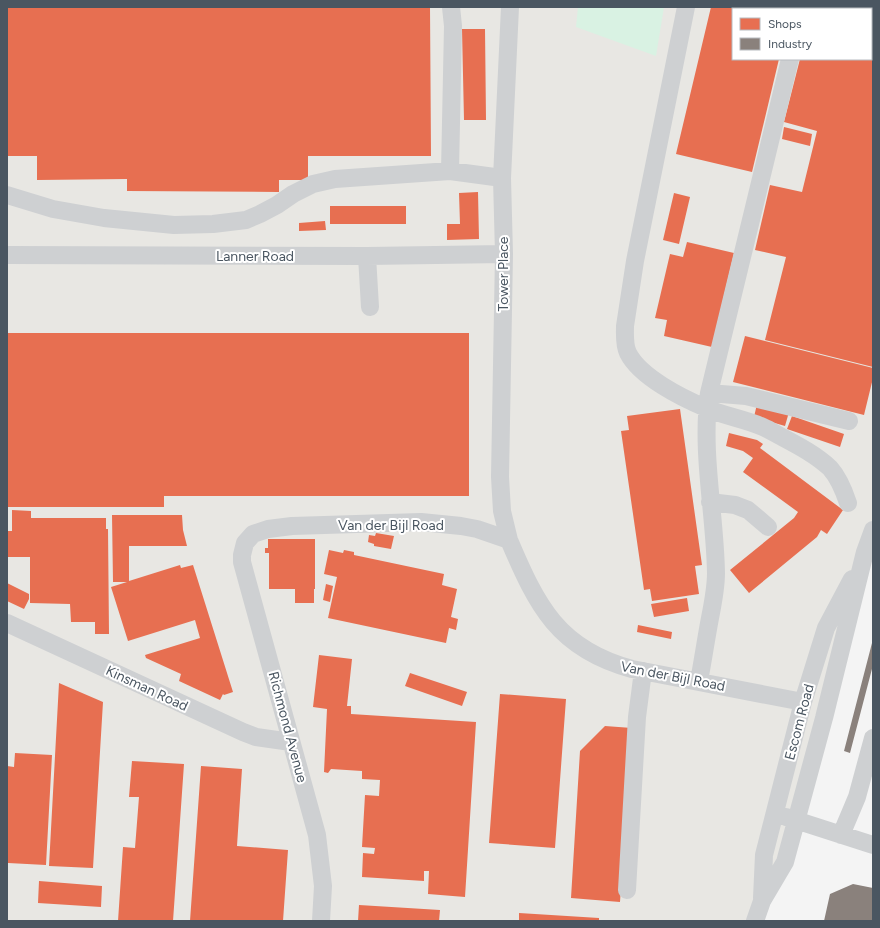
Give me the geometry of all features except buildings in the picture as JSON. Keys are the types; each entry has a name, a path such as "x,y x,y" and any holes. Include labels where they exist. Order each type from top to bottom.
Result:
{"street":[{"path":"450,171 453,26 451,7"},
{"name":"Tower Place","path":"508,540 502,511 500,477 504,254 502,178 510,7"},
{"path":"686,7 634,261 625,326 628,352 634,362 648,375 670,390 708,401 798,444 831,469 842,487 848,503"},
{"path":"699,681 716,585 710,502 708,401 790,60"},
{"path":"7,195 53,209 104,218 174,225 213,224 246,220 260,214 313,184 335,179 450,171 502,178"},
{"name":"Lanner Road","path":"7,255 367,256 504,254"},
{"path":"367,256 370,307"},
{"path":"708,401 746,396 849,421"},
{"path":"710,502 735,505 748,510 768,527"},
{"name":"Van der Bijl Road","path":"249,536 268,529 292,526 421,522 477,529 508,540 536,597 550,618 567,637 590,653 614,664 643,671 802,702"},
{"name":"Escom Road","path":"755,921 762,901 785,862 865,552 873,530"},
{"name":"Richmond Avenue","path":"249,536 243,548 242,562 291,742 308,797 317,835 323,886 321,921"},
{"name":"Escom Road","path":"762,901 764,855 776,814 802,702 826,628 865,552"},
{"name":"Kinsman Road","path":"7,623 243,732 256,737 291,742"},
{"path":"627,890 637,717 643,671"},
{"path":"841,835 857,797 873,738"},
{"path":"776,814 841,835 872,842"}],"shaded area":[{"path":"7,7 873,7 873,532 824,718 756,921 7,921"}],"green space":[{"path":"578,7 664,7 656,56 576,27"}]}
